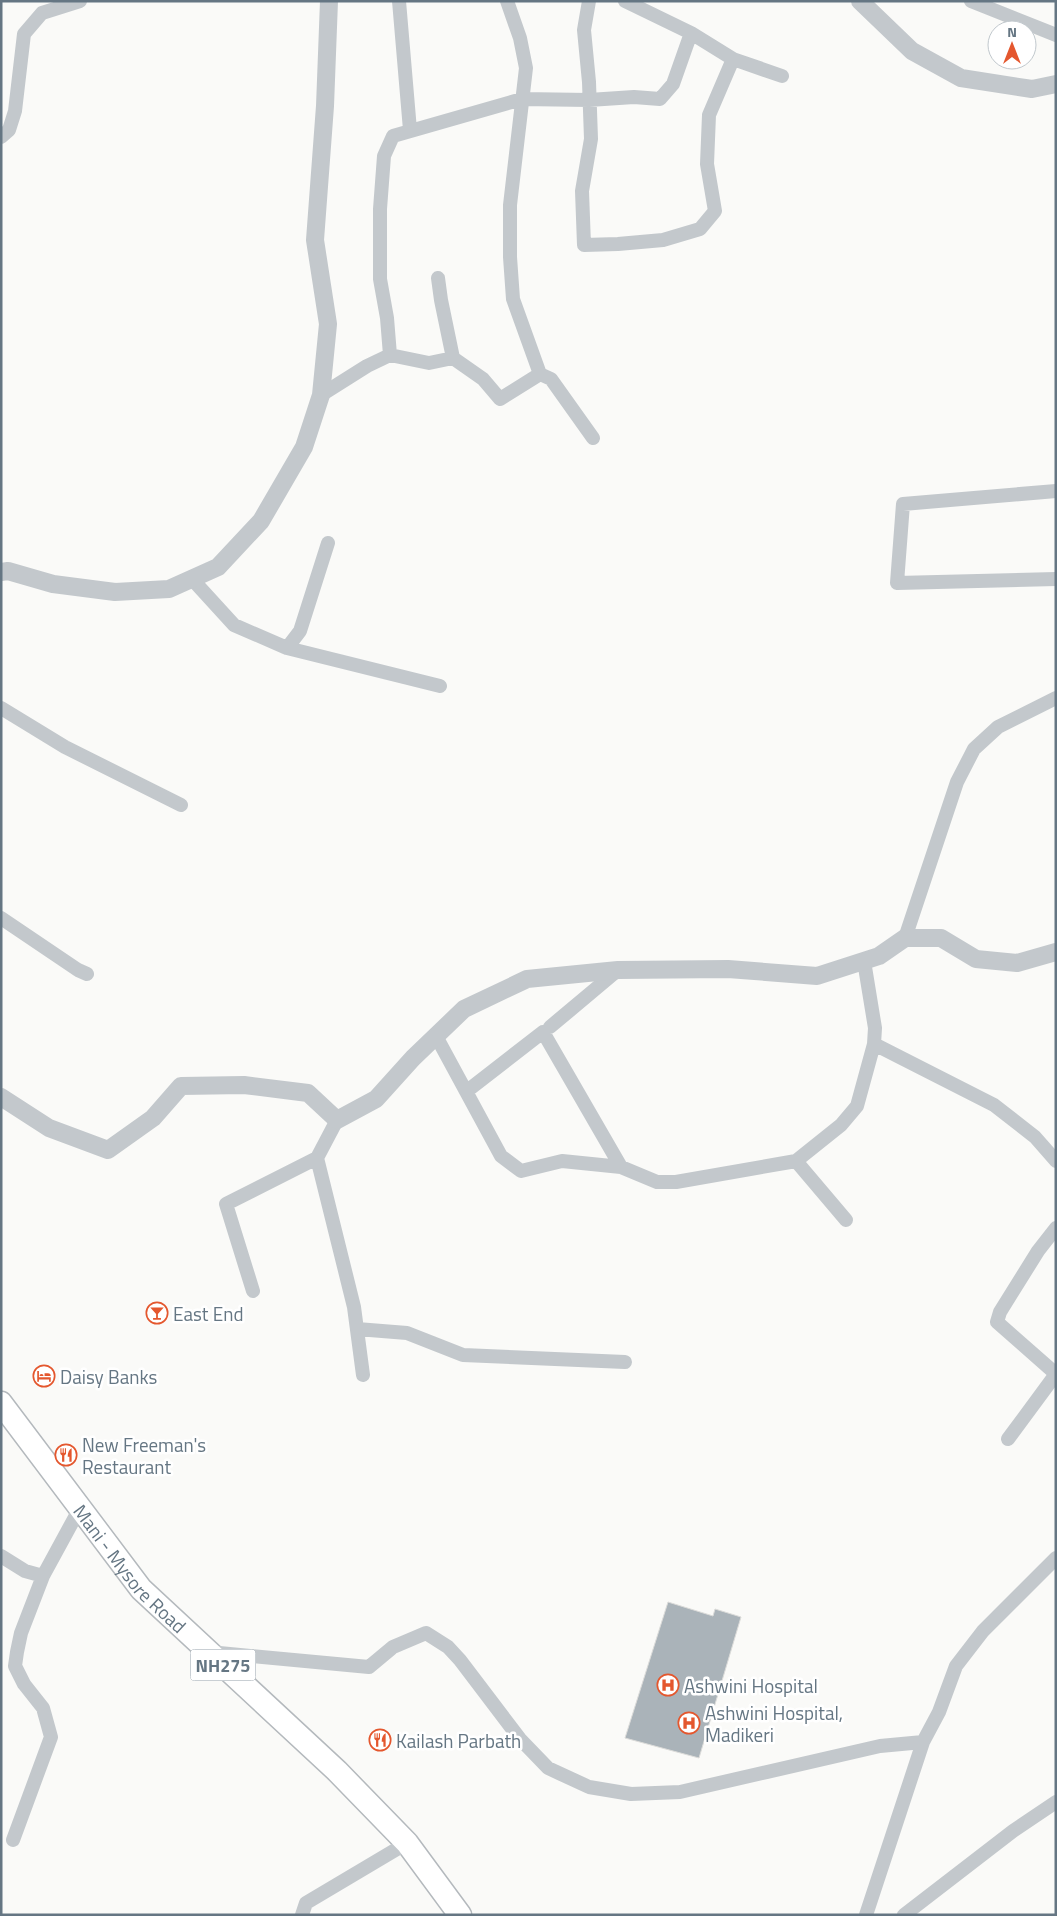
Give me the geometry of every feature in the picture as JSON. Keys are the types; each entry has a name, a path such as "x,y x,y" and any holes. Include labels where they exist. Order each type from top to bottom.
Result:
{"highway":[{"name":"Mani - Mysore Road","path":"1,1403 141,1589 337,1771 407,1843 460,1915"}],"street":[{"path":"1,137 9,130 15,111 24,34 42,12 80,1"},
{"path":"1,572 8,571 53,584 115,592 168,589 218,567 260,521 304,447 321,395 328,324 315,240 325,106 329,1"},
{"path":"399,1 410,130"},
{"path":"507,1 520,38 526,68 510,205 510,257 514,299 540,374 551,380 593,438"},
{"path":"589,1 584,30 590,100 590,139 582,191 584,245 663,240 700,229 716,211 707,164 709,115 734,59"},
{"path":"625,1 691,33 734,59 782,76"},
{"path":"860,1 912,51 961,78 1032,89 1056,84"},
{"path":"971,1 1056,35"},
{"path":"390,355 388,318 380,279 380,209 384,156 393,136 522,99 590,100 634,97 660,100 673,84 691,33"},
{"path":"438,278 453,358 483,380 500,398 540,374"},
{"path":"321,395 367,366 390,355 429,363 453,358"},
{"path":"1056,491 903,504 897,583 1056,579"},
{"path":"287,648 300,631 328,543"},
{"path":"192,579 234,626 287,648 440,686"},
{"path":"905,938 957,782 974,749 998,727 1056,698"},
{"path":"1,708 65,747 181,805"},
{"path":"1,918 78,970 87,974"},
{"path":"253,1292 226,1204 316,1158 337,1120 376,1099 413,1058 464,1009 527,980 618,970 728,969 817,976 879,956 905,938 940,938 976,959 1017,963 1056,952"},
{"path":"436,1036 501,1156 521,1171 562,1160 621,1167 657,1182 676,1182 796,1160 841,1125 857,1106 874,1044 875,1028 864,961"},
{"path":"550,1027 618,970"},
{"path":"467,1091 543,1032 621,1167"},
{"path":"874,1044 994,1105 1035,1137 1056,1161"},
{"path":"1,1097 49,1128 108,1150 153,1118 182,1086 244,1085 308,1093 337,1120"},
{"path":"316,1158 354,1307 363,1375"},
{"path":"796,1160 846,1220"},
{"path":"1008,1439 1056,1374 997,1322 1000,1312 1038,1251 1056,1228"},
{"path":"357,1329 407,1333 463,1355 625,1362"},
{"path":"13,1840 51,1737 43,1708 24,1684 16,1666 21,1633 43,1576 80,1508"},
{"path":"1,1556 25,1571 43,1576"},
{"path":"866,1915 923,1742 940,1712 956,1666 983,1631 1056,1558"},
{"path":"208,1652 369,1668 393,1647 426,1633 448,1647 460,1660 520,1739 548,1768 589,1787 631,1794 680,1792 880,1746 923,1742"},
{"path":"904,1915 1013,1831 1056,1802"},
{"path":"302,1915 306,1903 407,1843"}],"building":[{"path":"668,1602 713,1616 715,1609 741,1617 699,1758 625,1738"}],"place":[{"name":"East End","path":"157,1313"},
{"name":"Daisy Banks","path":"44,1376"},
{"name":"New Freeman's Restaurant","path":"66,1455"},
{"name":"Ashwini Hospital","path":"668,1685"},
{"name":"Ashwini Hospital, Madikeri","path":"689,1723"},
{"name":"Kailash Parbath","path":"380,1740"}]}
